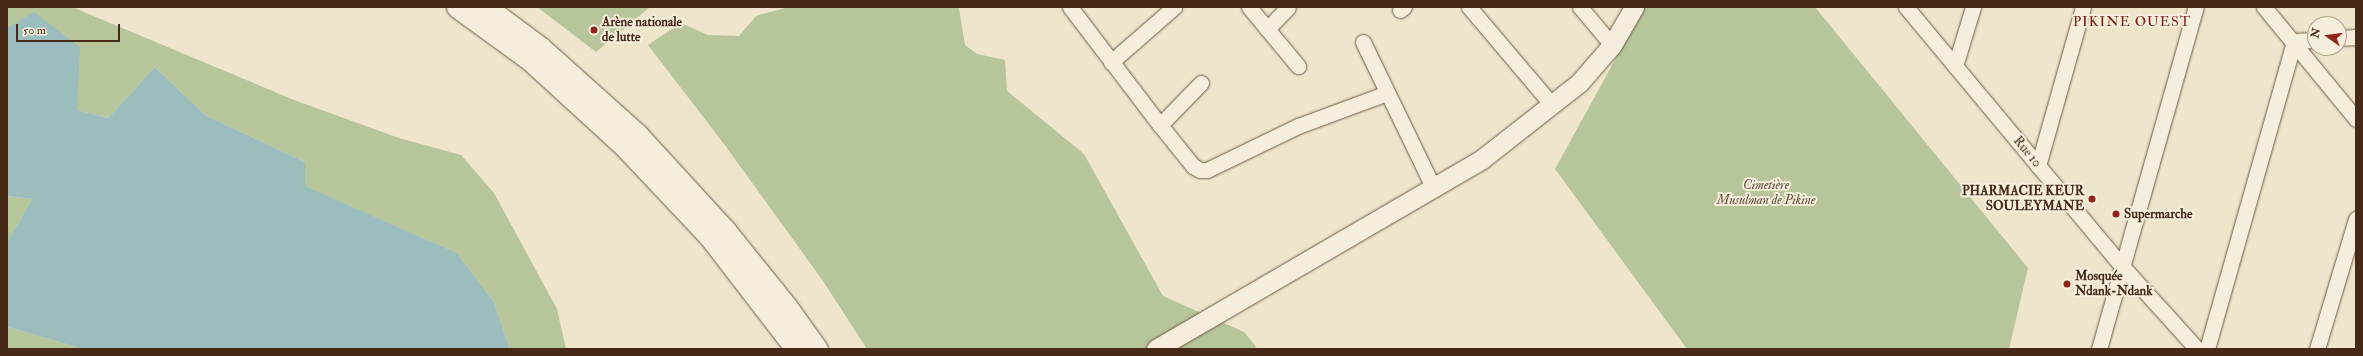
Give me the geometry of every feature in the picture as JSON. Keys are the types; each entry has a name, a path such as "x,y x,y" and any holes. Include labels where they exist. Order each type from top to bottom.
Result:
{"main road":[{"path":"458,7 530,60 623,145 709,236 796,349"},
{"path":"486,7 541,48 637,134 725,230 817,349"}],"street":[{"path":"1070,7 1160,125 1193,166 1200,170 1207,170 1298,126 1387,93"},
{"path":"1111,62 1174,7"},
{"path":"1249,7 1298,66"},
{"path":"1267,29 1288,7"},
{"path":"1469,7 1552,105"},
{"path":"1580,7 1612,45"},
{"path":"1156,349 1482,159 1579,83 1612,45 1634,7"},
{"name":"Rue 10","path":"1906,7 2122,266 2197,349"},
{"path":"1955,66 1973,7"},
{"path":"2038,166 2083,7"},
{"path":"2099,349 2196,7"},
{"path":"2264,7 2294,41 2356,119"},
{"path":"2294,41 2307,40"},
{"path":"2207,349 2294,41"},
{"path":"1363,42 1433,187"},
{"path":"1160,125 1201,83"},
{"path":"2317,349 2356,219"}],"green space":[{"path":"7,7 72,7 294,100 399,138 461,155 494,193 557,309 566,349 510,349 494,302 457,253 304,186 305,162 205,115 155,67 108,118 77,110 7,28"},
{"name":"Arène nationale de lutte","path":"537,7 650,7 596,52"},
{"path":"789,7 957,7 959,9 965,45 977,54 1005,60 1007,91 1084,154 1163,296 1244,332 1258,349 1256,347 1252,349 867,349 823,281 724,144 648,45 681,23 708,35 739,36 756,16"},
{"name":"Cimetière Musulman de Pikine","path":"1644,7 1815,7 2028,268 2009,349 1687,349 1555,169"},
{"path":"7,196 32,199 7,243"},
{"path":"7,286 8,327 83,349 7,349"}],"water":[{"path":"34,12 80,47 77,110 108,118 155,67 205,115 305,162 305,186 457,253 494,302 510,349 83,349 8,327 7,243 32,199 7,196 7,28"}],"place":[{"name":"Arène nationale de lutte","path":"594,30"},
{"name":"PHARMACIE KEUR SOULEYMANE","path":"2092,199"},
{"name":"Supermarche","path":"2116,214"},
{"name":"Mosquée Ndank-Ndank","path":"2067,284"}],"district":[{"name":"PIKINE OUEST","path":"2132,22"}]}
